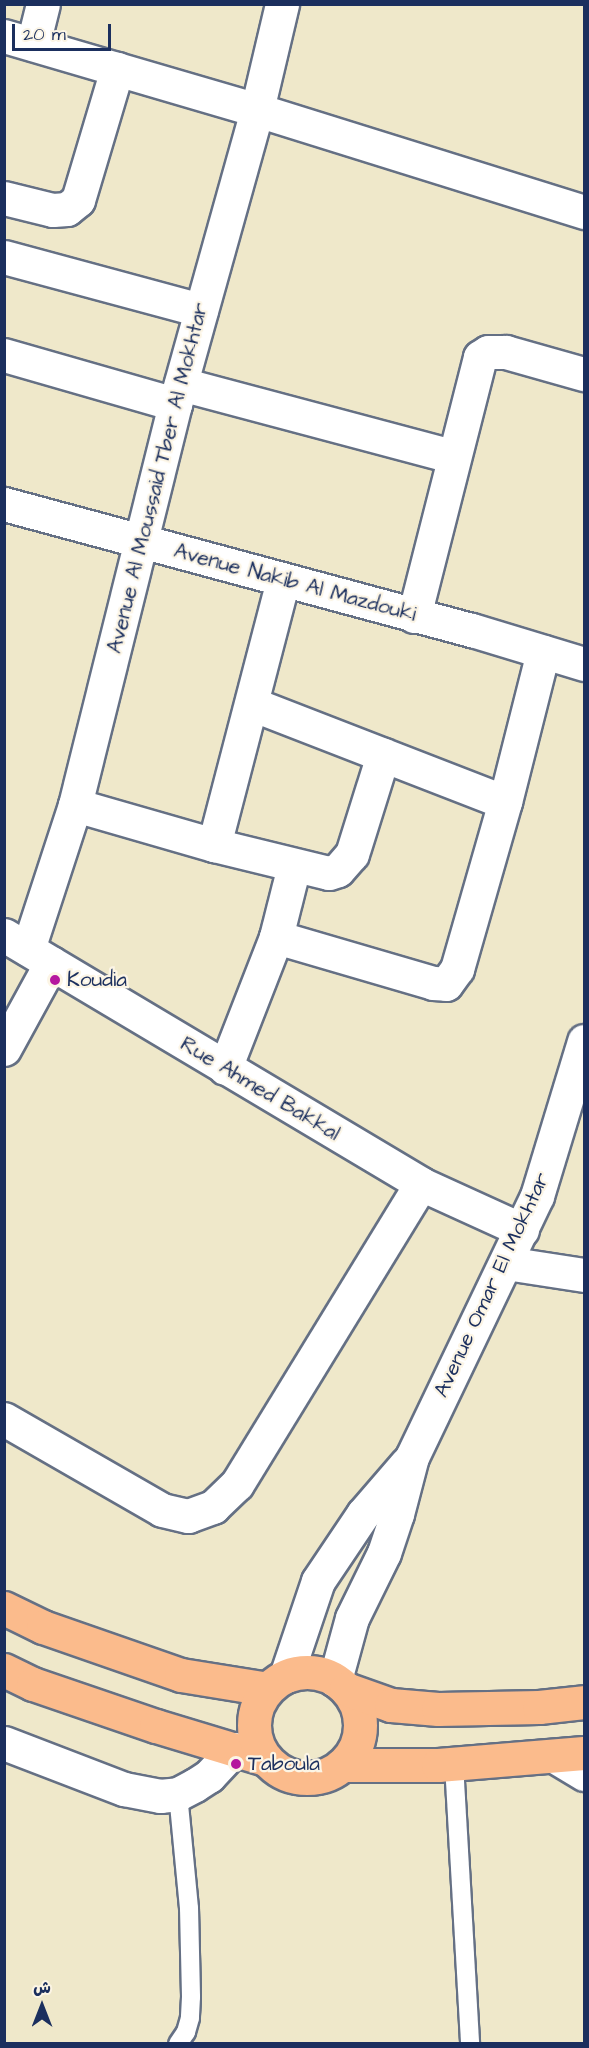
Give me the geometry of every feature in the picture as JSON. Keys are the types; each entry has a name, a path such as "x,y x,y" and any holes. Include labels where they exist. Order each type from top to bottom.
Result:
{"highway":[{"path":"4,1608 43,1627 181,1675 276,1683"},
{"path":"4,1670 33,1684 122,1715 265,1759"},
{"path":"341,1684 357,1707 360,1728 355,1748 342,1765 328,1774 311,1778 294,1777 278,1770 265,1759 256,1742 253,1724 257,1705 276,1683 302,1672 319,1673 391,1705 438,1709 539,1707 585,1702"},
{"path":"342,1765 454,1764 570,1755"}],"street":[{"path":"43,4 19,40 257,110 585,212"},
{"name":"Avenue Al Moussaid Tber Al Mokhtar","path":"4,1049 28,949 75,805 178,394 257,110 282,4"},
{"path":"4,198 53,210 67,209 78,200 117,69"},
{"path":"4,257 201,310"},
{"path":"414,616 452,456 480,357 488,352 506,352 585,374"},
{"path":"4,355 452,456"},
{"name":"Avenue Nakib Al Mazdouki","path":"4,504 472,630 585,664"},
{"path":"214,845 283,580"},
{"path":"276,937 433,983 446,984 457,969 505,802 543,652"},
{"path":"252,704 505,802"},
{"path":"75,805 214,845 328,873 346,864 352,854 384,755"},
{"path":"225,1068 276,937 294,866"},
{"name":"Rue Ahmed Bakkal","path":"28,949 421,1184 522,1230"},
{"name":"Avenue Omar El Mokhtar","path":"341,1684 352,1618 384,1553 412,1457 522,1230 549,1162 585,1041"},
{"path":"4,1419 162,1510 188,1516 213,1507 237,1484 421,1184"},
{"path":"506,1263 585,1275"},
{"name":"Avenue Omar El Mokhtar","path":"276,1683 318,1581 363,1514 412,1457"},
{"path":"4,1743 124,1789 160,1796 178,1794 209,1776 234,1749"},
{"path":"570,1755 585,1774"}],"lane":[{"path":"454,1764 470,2043"},
{"path":"178,1794 189,1908 191,1996 190,2018 186,2032 178,2043"}],"place":[{"name":"Koudia","path":"55,980"},
{"name":"Taboula","path":"236,1764"}]}
